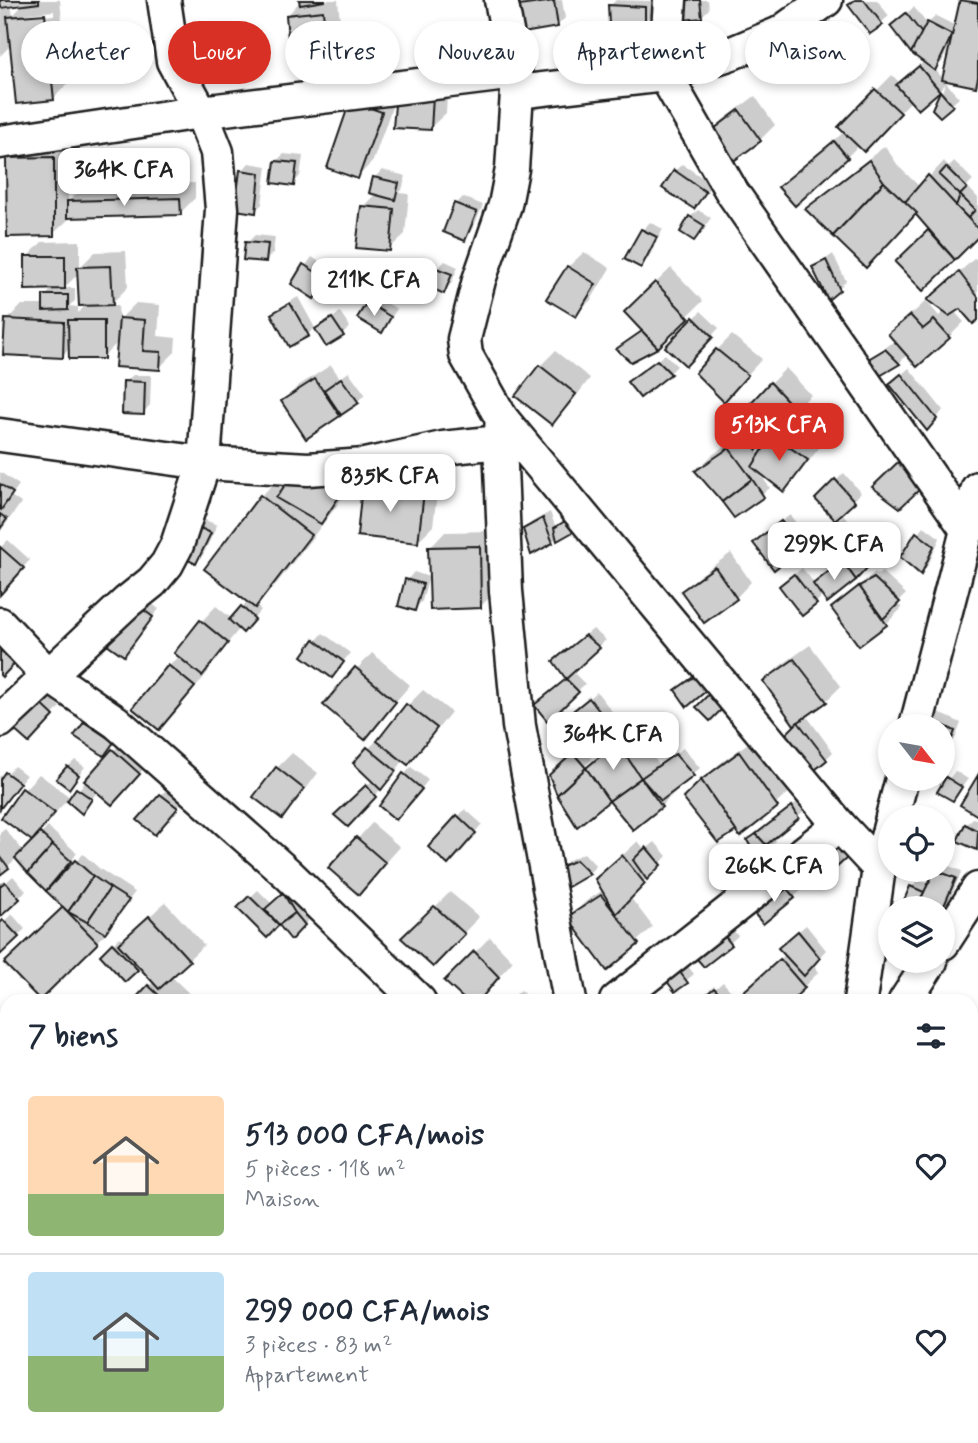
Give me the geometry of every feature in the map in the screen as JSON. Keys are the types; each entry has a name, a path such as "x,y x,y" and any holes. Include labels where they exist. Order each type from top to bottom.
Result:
{"street":[{"path":"0,721 152,582 167,564 177,545 204,463 222,209 217,152 201,112 173,61 164,0"},
{"path":"500,0 504,21"},
{"path":"669,21 670,0"},
{"path":"731,53 779,33 826,0"},
{"path":"0,142 201,112 505,84"},
{"path":"516,84 512,169 505,205 479,280 464,339 466,355 501,430 878,868 861,994"},
{"path":"670,84 733,192 968,531"},
{"path":"0,435 204,463 308,469 365,465 443,448 501,430"},
{"path":"501,430 506,591 519,726 569,994"},
{"path":"919,714 978,488"},
{"path":"0,624 48,675 116,722 288,874 412,994"},
{"path":"625,994 839,825"},
{"path":"955,924 978,889"},
{"path":"910,994 923,973"}],"building":[{"path":"0,0 39,0 39,3 1,8"},
{"path":"299,0 325,0 325,1 300,5"},
{"path":"681,0 700,0 702,18 683,20"},
{"path":"855,0 864,0 883,25 870,34 870,21 860,21 848,5"},
{"path":"960,0 978,3 976,87 942,80"},
{"path":"554,1 557,21 553,21 553,28 539,30 539,21 515,21 512,7"},
{"path":"608,5 645,7 645,21 609,21"},
{"path":"323,11 324,21 287,21 286,15"},
{"path":"906,13 927,40 911,53 890,26"},
{"path":"45,14 46,21 21,21 21,84 52,84 54,100 16,104 7,17"},
{"path":"927,22 952,35 935,71 911,53"},
{"path":"919,66 940,91 918,110 896,85"},
{"path":"875,89 901,113 864,152 838,127"},
{"path":"940,91 953,106 940,117 932,109"},
{"path":"396,93 433,96 431,130 393,128"},
{"path":"350,101 382,112 358,179 327,168"},
{"path":"739,110 761,141 728,165 706,135"},
{"path":"834,141 848,158 795,206 778,187"},
{"path":"54,157 54,236 7,237 6,158"},
{"path":"869,160 884,182 833,236 805,209"},
{"path":"275,161 297,163 294,186 272,183"},
{"path":"946,167 967,188 960,195 939,175"},
{"path":"240,170 260,173 256,213 235,210"},
{"path":"674,170 706,192 694,209 662,188"},
{"path":"928,175 978,229 978,237 955,260 905,202"},
{"path":"373,177 399,183 395,200 369,193"},
{"path":"884,182 917,213 866,268 833,236"},
{"path":"960,195 975,210 968,218 956,206"},
{"path":"180,198 181,215 67,218 67,201"},
{"path":"454,203 477,212 465,241 443,232"},
{"path":"361,206 394,209 390,251 356,248"},
{"path":"689,216 705,226 694,241 680,232"},
{"path":"641,229 657,237 641,268 624,259"},
{"path":"928,230 955,260 923,291 895,262"},
{"path":"245,242 268,244 266,262 243,260"},
{"path":"25,256 65,256 65,289 25,290"},
{"path":"826,260 840,290 828,300 812,267"},
{"path":"303,264 327,279 314,299 291,284"},
{"path":"111,266 113,305 79,306 77,267"},
{"path":"567,266 596,284 576,317 546,299"},
{"path":"436,268 452,274 444,294 429,287"},
{"path":"959,272 978,297 978,320 973,324 960,309 949,316 927,300"},
{"path":"655,282 689,318 658,348 624,312"},
{"path":"43,295 68,295 68,310 43,311"},
{"path":"367,302 391,317 382,333 357,318"},
{"path":"290,303 309,336 289,347 271,314"},
{"path":"910,315 923,329 934,320 950,338 917,367 888,334"},
{"path":"693,317 713,337 686,366 665,347"},
{"path":"119,318 145,320 143,351 161,352 160,370 115,367"},
{"path":"332,318 344,336 326,347 315,329"},
{"path":"5,319 64,322 63,358 3,355"},
{"path":"68,320 104,320 104,359 69,359"},
{"path":"642,331 658,348 631,362 616,349"},
{"path":"716,349 748,375 724,402 695,373"},
{"path":"885,349 900,364 878,377 865,361"},
{"path":"657,360 671,374 640,398 627,382"},
{"path":"539,365 576,394 552,425 515,396"},
{"path":"901,374 937,419 927,431 889,384"},
{"path":"341,378 359,403 341,415 324,390"},
{"path":"315,379 340,416 306,439 281,401"},
{"path":"123,381 145,382 144,415 122,414"},
{"path":"770,382 797,411 757,450 733,422"},
{"path":"772,435 808,460 784,492 752,467"},
{"path":"729,448 752,479 722,502 695,471"},
{"path":"898,462 920,489 900,508 872,487"},
{"path":"290,478 351,479 321,524 276,498"},
{"path":"752,479 764,497 734,518 722,502"},
{"path":"835,479 855,502 835,520 815,499"},
{"path":"0,484 13,493 1,510 0,509"},
{"path":"362,485 424,492 418,543 357,536"},
{"path":"260,495 311,535 255,608 204,569"},
{"path":"0,514 7,519 0,529"},
{"path":"543,518 553,543 531,555 523,529"},
{"path":"835,520 853,543 840,550 823,529"},
{"path":"565,521 573,532 557,541 554,528"},
{"path":"781,521 802,547 774,570 753,543"},
{"path":"190,523 211,533 196,564 176,554"},
{"path":"916,532 934,546 921,575 900,557"},
{"path":"480,546 481,608 430,610 428,547"},
{"path":"0,547 24,568 0,595"},
{"path":"854,553 869,566 856,580 842,561"},
{"path":"842,561 856,580 827,603 813,584"},
{"path":"715,567 737,599 704,623 681,591"},
{"path":"794,574 817,604 802,616 779,586"},
{"path":"874,578 900,602 883,619 859,586"},
{"path":"405,579 423,584 415,611 398,606"},
{"path":"859,586 887,625 859,646 831,608"},
{"path":"136,604 153,617 124,656 107,644"},
{"path":"241,606 255,619 243,633 229,620"},
{"path":"200,620 228,643 202,676 174,653"},
{"path":"585,635 600,648 566,679 553,661"},
{"path":"314,639 344,662 332,678 302,656"},
{"path":"0,646 16,662 2,677 0,675"},
{"path":"794,659 827,702 794,725 763,681"},
{"path":"168,665 195,687 159,730 132,708"},
{"path":"355,667 396,702 365,740 323,705"},
{"path":"695,676 706,691 687,707 675,690"},
{"path":"566,679 579,692 548,722 534,705"},
{"path":"714,689 728,703 710,721 696,707"},
{"path":"589,698 615,731 587,753 574,736 586,727 573,711"},
{"path":"37,700 54,716 29,743 12,728"},
{"path":"406,704 437,728 408,765 377,741"},
{"path":"84,722 114,742 104,756 74,736"},
{"path":"798,722 827,760 810,774 782,738"},
{"path":"617,742 641,778 609,801 586,768"},
{"path":"367,747 396,771 381,790 353,763"},
{"path":"112,749 140,774 112,805 84,781"},
{"path":"739,752 778,807 740,837 701,780"},
{"path":"573,753 586,768 557,795 549,775"},
{"path":"675,754 694,776 661,801 641,778"},
{"path":"67,766 79,775 69,789 56,779"},
{"path":"276,767 304,789 282,819 253,797"},
{"path":"586,768 609,801 577,827 557,795"},
{"path":"5,772 20,783 0,809 0,779"},
{"path":"403,773 422,789 396,820 379,806"},
{"path":"978,775 978,816 960,805"},
{"path":"641,778 662,807 633,830 609,801"},
{"path":"701,780 736,831 718,843 683,798"},
{"path":"956,783 962,787 953,801 937,792 956,791"},
{"path":"366,785 376,797 348,827 334,815"},
{"path":"22,788 55,813 32,841 1,818"},
{"path":"76,788 92,799 82,814 67,801"},
{"path":"160,794 178,808 155,835 137,820"},
{"path":"792,806 799,818 766,845 756,834"},
{"path":"457,815 476,833 448,865 428,847"},
{"path":"965,824 978,831 977,850 957,841"},
{"path":"40,833 53,845 28,873 15,858"},
{"path":"756,834 770,849 758,861 747,840"},
{"path":"356,837 386,863 359,895 328,868"},
{"path":"837,842 849,856 834,870 822,856"},
{"path":"53,845 71,861 46,891 28,873"},
{"path":"646,847 661,865 647,880 633,860"},
{"path":"622,855 645,884 616,914 595,879"},
{"path":"0,856 9,868 0,875"},
{"path":"75,860 93,876 68,912 46,891"},
{"path":"576,860 590,874 568,887 557,868"},
{"path":"93,876 110,888 87,922 68,912"},
{"path":"5,882 20,899 0,917 0,886"},
{"path":"929,882 954,882 948,896 922,896"},
{"path":"784,885 795,898 763,924 752,911"},
{"path":"910,886 924,892 922,896 906,896"},
{"path":"110,888 129,900 105,933 87,922"},
{"path":"283,893 295,913 279,925 265,909"},
{"path":"601,895 639,944 607,971 567,917"},
{"path":"249,896 279,925 267,938 237,908"},
{"path":"434,906 465,934 433,967 401,938"},
{"path":"63,907 98,943 46,994 34,994 4,963"},
{"path":"295,913 305,925 291,940 279,925"},
{"path":"149,916 190,961 159,989 118,944"},
{"path":"3,920 19,937 0,955 0,923"},
{"path":"718,928 732,945 704,967 690,951"},
{"path":"798,931 820,958 804,976 778,948"},
{"path":"112,943 138,970 125,982 100,955"},
{"path":"474,951 499,977 485,994 458,994 444,981"},
{"path":"780,959 805,988 799,994 741,994"},
{"path":"676,967 688,983 675,992 663,976"},
{"path":"148,985 158,994 140,994"},
{"path":"714,988 720,994 707,994"}]}
